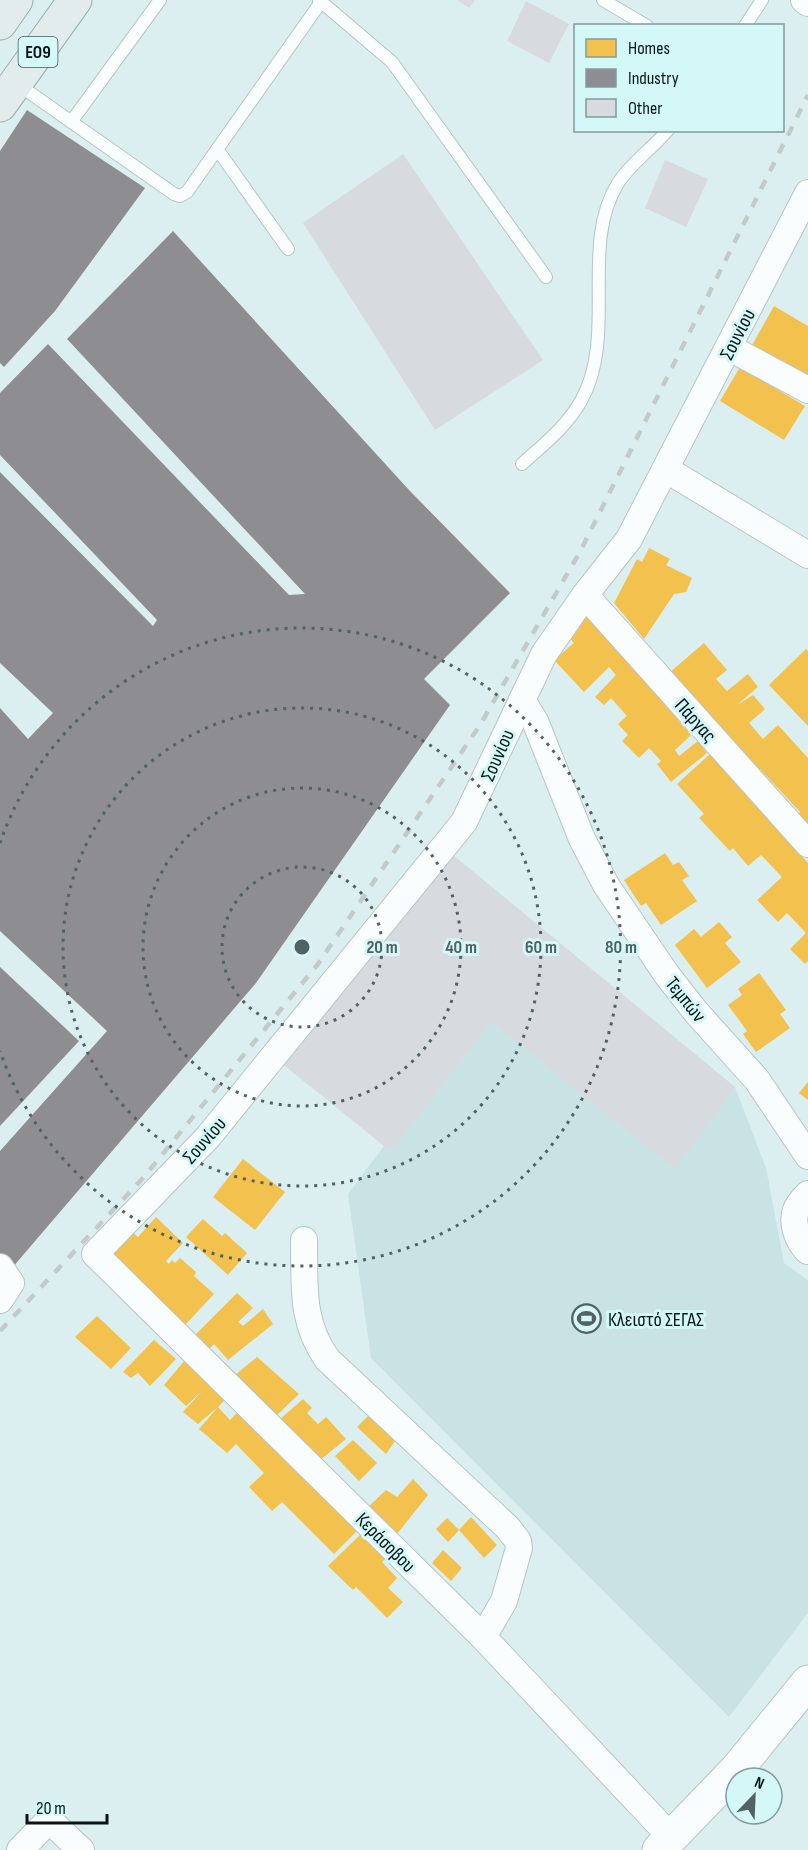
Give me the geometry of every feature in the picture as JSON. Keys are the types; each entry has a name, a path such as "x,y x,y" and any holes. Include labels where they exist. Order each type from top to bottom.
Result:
{"main road":[{"name":"ΕΟ9","path":"0,23 16,0"},
{"name":"ΕΟ9","path":"8,94 75,0"},
{"path":"665,1844 737,1769 808,1682"}],"street":[{"path":"804,0 808,3"},
{"name":"Σουνίου","path":"95,1254 208,1137 464,822 544,654 585,595 629,539 667,470 808,193"},
{"path":"730,348 808,390"},
{"path":"667,470 808,555"},
{"name":"Πάργας","path":"585,595 808,844"},
{"name":"Τεμπών","path":"522,700 535,721 582,839 611,892 696,1012 762,1087 808,1156"},
{"path":"802,1201 798,1239 808,1251"},
{"path":"304,1240 306,1317 321,1350 508,1528 518,1541 519,1548 504,1601 483,1638"},
{"name":"Κεράσοβου","path":"95,1254 483,1638 665,1844"},
{"path":"0,1267 11,1283 4,1296"},
{"path":"20,1850 49,1820 81,1850"}],"lane":[{"path":"71,122 160,0"},
{"path":"603,0 644,24"},
{"path":"746,24 762,0"},
{"path":"8,94 71,122 180,196 187,192 320,1 392,62 546,277"},
{"path":"522,464 564,424 581,401 592,375 599,332 600,250 606,214 617,184 666,132"},
{"path":"217,150 288,249"}],"shaded area":[{"name":"Κλειστό ΣΕΓΑΣ","path":"454,856 735,1087 766,1168 784,1263 808,1280 808,1613 729,1717 371,1358 348,1194 384,1146 284,1065"}],"building: Homes":[{"path":"774,306 808,326 808,377 751,347"},
{"path":"740,367 805,406 784,440 720,401"},
{"path":"649,548 670,559 666,565 692,578 686,592 674,594 644,639 614,603 637,559 642,562"},
{"path":"584,609 691,735 675,750 679,756 698,741 707,753 671,782 657,764 661,761 649,748 639,758 622,741 628,735 618,724 627,716 611,698 604,705 595,697 616,675 609,667 584,692 554,660 574,643 568,636"},
{"path":"704,643 727,670 716,679 727,691 748,674 758,687 737,705 753,695 765,709 749,723 763,739 778,725 808,758 808,832 795,819 800,812 760,769 756,772 669,673"},
{"path":"806,649 808,651 808,726 769,685"},
{"path":"710,754 808,863 808,961 805,964 790,949 806,933 787,913 778,922 757,900 782,877 761,855 748,866 733,848 730,851 699,818 704,814 677,784"},
{"path":"665,853 673,865 679,862 689,876 682,880 697,901 661,925 646,903 641,906 624,880"},
{"path":"719,922 732,937 725,943 741,962 707,988 675,945 694,929 701,937"},
{"path":"759,973 786,1010 780,1014 790,1028 756,1052 743,1034 747,1031 728,1005 742,995 738,989"},
{"path":"808,1082 808,1100 799,1093"},
{"path":"243,1159 285,1192 255,1230 213,1197"},
{"path":"156,1217 183,1243 166,1261 169,1264 172,1260 175,1263 180,1258 196,1272 194,1276 214,1294 184,1326 111,1256 133,1233 138,1237"},
{"path":"203,1219 222,1236 225,1233 247,1253 228,1275 186,1237"},
{"path":"237,1293 253,1308 238,1322 243,1326 263,1309 273,1324 228,1360 214,1344 209,1349 194,1336"},
{"path":"97,1316 131,1348 111,1369 75,1337"},
{"path":"154,1340 176,1359 150,1386 138,1373 131,1378 123,1372"},
{"path":"257,1357 299,1394 276,1416 234,1376"},
{"path":"186,1359 226,1399 198,1424 183,1412 202,1391 186,1406 164,1385"},
{"path":"303,1399 312,1408 307,1413 318,1424 326,1417 346,1439 319,1461 279,1420"},
{"path":"218,1407 230,1420 238,1412 357,1531 334,1554 282,1502 272,1511 249,1487 264,1473 236,1444 227,1453 199,1429"},
{"path":"369,1415 395,1441 386,1454 357,1427"},
{"path":"353,1440 377,1463 359,1481 335,1456"},
{"path":"413,1479 428,1495 393,1539 365,1510 386,1490 397,1497"},
{"path":"471,1517 497,1545 484,1558 459,1530"},
{"path":"447,1518 459,1530 448,1542 436,1529"},
{"path":"362,1533 386,1558 382,1562 397,1578 388,1588 403,1602 387,1618 356,1587 353,1590 328,1566"},
{"path":"443,1550 462,1568 451,1581 432,1563"}],"building: Industry":[{"path":"27,110 145,188 55,311 4,367 0,363 0,151"},
{"path":"173,231 409,490 510,593 424,679 450,705 256,983 12,1268 0,1257 0,1151 107,1031 0,931 0,708 28,739 53,713 0,663 0,472 153,626 157,620 0,455 0,393 48,344 289,595 305,594 67,339"},
{"path":"0,967 79,1041 0,1126"}],"building: Other":[{"path":"457,0 475,0 469,8"},
{"path":"526,1 569,24 549,63 507,41"},
{"path":"403,154 543,360 435,430 303,223"},
{"path":"665,160 708,179 686,227 645,208"},
{"path":"454,856 735,1087 675,1169 491,1021 391,1151 284,1065"}],"railway":[{"path":"0,1331 143,1178 318,964 480,725 581,550 808,95"}],"place":[{"name":"Κλειστό ΣΕΓΑΣ","path":"587,1319"}]}
